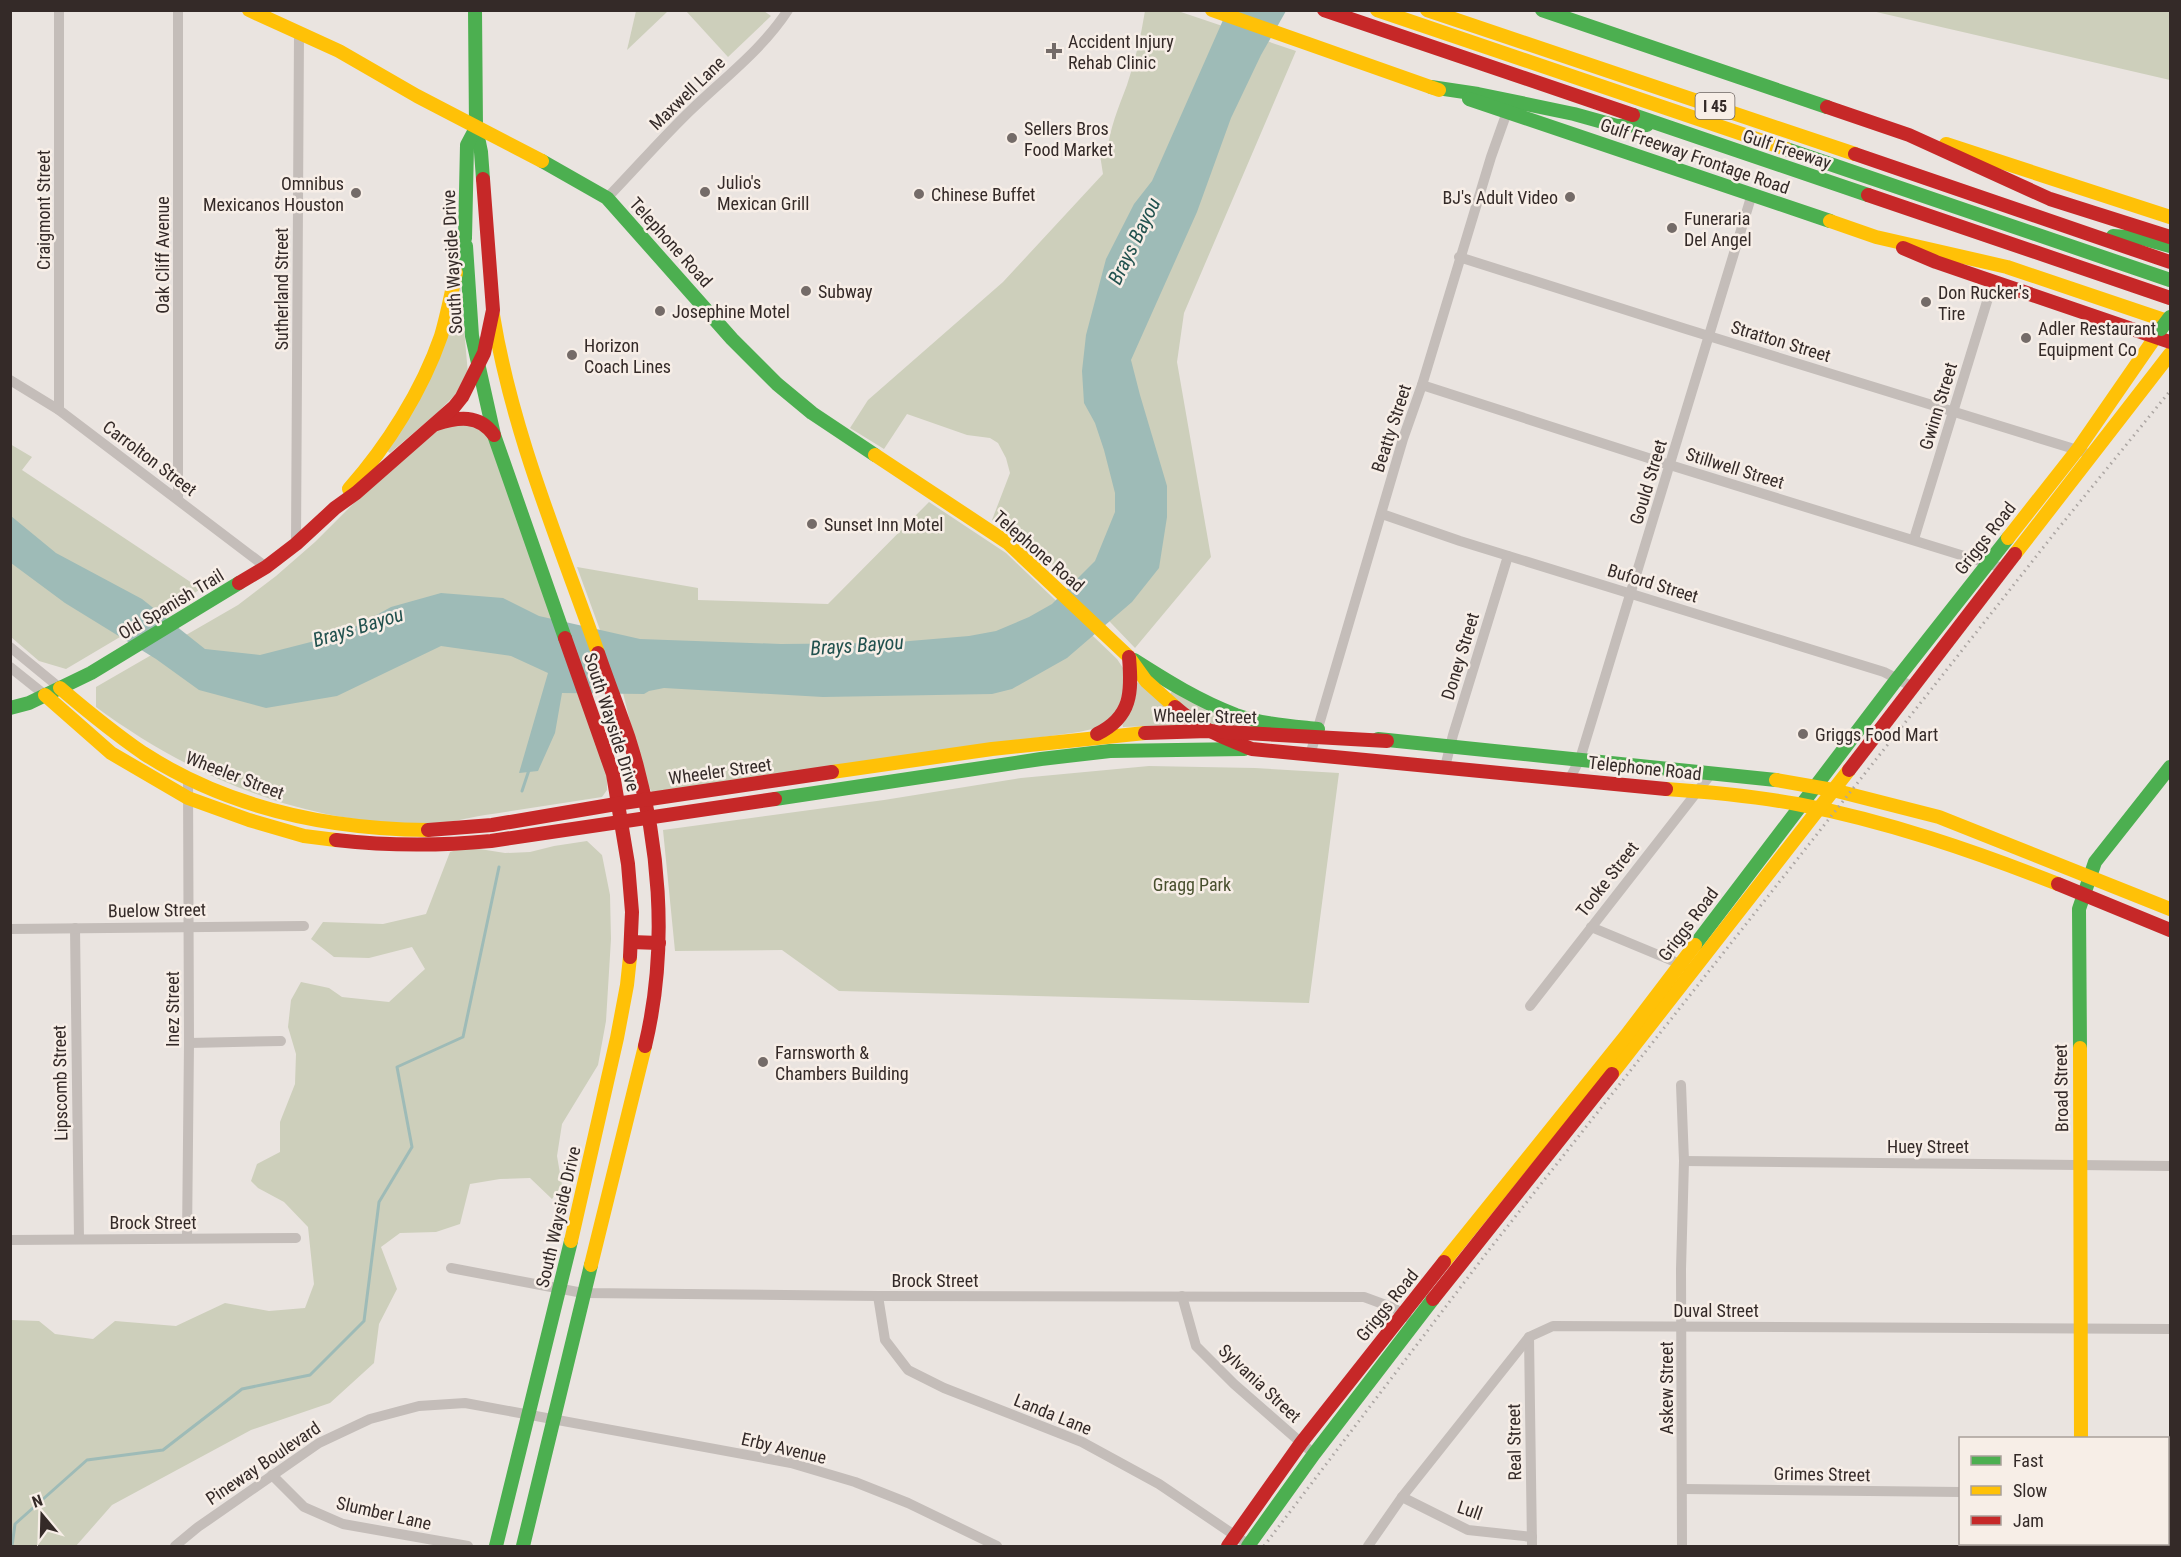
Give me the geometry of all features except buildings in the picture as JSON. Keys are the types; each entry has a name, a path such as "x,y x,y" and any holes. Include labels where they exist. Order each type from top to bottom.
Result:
{"main road":[{"name":"Telephone Road","path":"249,10 339,51 607,198 732,339 777,384 812,413 1008,543 1129,657 1182,691 1237,715 1316,733 1580,759 1833,790 1939,817 2170,909"},
{"name":"South Wayside Drive","path":"476,10 476,128 481,152 493,310 500,359 522,439 629,740 648,817 657,890 659,943 655,995 523,1546"},
{"name":"Gulf Freeway Frontage Road","path":"1212,10 1431,87 1876,237 2007,267 2163,330"},
{"name":"Gulf Freeway","path":"1324,10 2170,298"},
{"name":"Gulf Freeway","path":"1377,10 2170,280"},
{"name":"Gulf Freeway","path":"1428,10 2170,262"},
{"path":"1542,10 1923,140 2050,199 2170,237"},
{"path":"1431,87 1542,107 1617,126 1659,125"},
{"name":"South Wayside Drive","path":"476,128 467,144 465,238 472,336 494,435 603,741 620,803 629,873 631,942 627,985 617,1038 530,1414 496,1546"},
{"path":"1923,140 1958,147 2170,218"},
{"path":"2090,236 2141,238 2170,246"},
{"path":"1876,237 1993,282 2163,330 2170,342"},
{"name":"Old Spanish Trail","path":"335,508 375,459 428,368 441,335 465,238"},
{"name":"Old Spanish Trail","path":"10,708 21,706 91,673 266,567 296,544 462,397 484,353 493,310"},
{"name":"Griggs Road","path":"1231,1541 1301,1443 1550,1132 1897,679 2078,449 2170,317"},
{"name":"Griggs Road","path":"1248,1546 1314,1454 1414,1323 1694,970 2170,354"},
{"path":"434,424 465,417 479,420 491,429 494,435"},
{"name":"Telephone Road","path":"1129,657 1146,681 1192,722 1207,731 1252,749 1570,778 1819,808 1928,837 2084,894 2170,930"},
{"path":"1087,738 1109,729 1121,717 1130,697 1129,657"},
{"name":"Wheeler Street","path":"60,688 118,737 188,779 248,804 306,820 377,830 445,830 496,824 620,803 1087,738 1207,731 1316,733"},
{"name":"Wheeler Street","path":"45,695 111,753 188,798 249,820 304,836 377,845 445,845 491,840 1064,756 1110,751 1252,749"},
{"name":"Broad Street","path":"2081,1437 2079,909 2095,862 2170,767"},
{"path":"304,836 306,820"},
{"path":"445,830 445,845"},
{"path":"631,942 659,943"}],"street":[{"name":"Craigmont Street","path":"59,10 59,410"},
{"name":"Oak Cliff Avenue","path":"178,10 178,499"},
{"name":"Maxwell Lane","path":"607,198 691,110 761,46 788,10"},
{"name":"Sutherland Street","path":"296,544 298,34"},
{"name":"Beatty Street","path":"1310,755 1403,439 1507,112"},
{"name":"Gould Street","path":"1570,778 1580,759 1752,194"},
{"name":"Stratton Street","path":"1460,257 2094,455"},
{"name":"Gwinn Street","path":"1914,539 1993,282"},
{"name":"Carrolton Street","path":"10,380 59,410 266,567"},
{"name":"Stillwell Street","path":"1422,385 2006,569"},
{"name":"Buford Street","path":"1382,514 1509,556 1884,672 1913,687"},
{"name":"Doney Street","path":"1445,767 1509,556"},
{"path":"10,647 60,688"},
{"path":"10,667 45,695"},
{"name":"Tooke Street","path":"1530,1006 1711,774"},
{"name":"Inez Street","path":"187,1238 188,779"},
{"name":"Buelow Street","path":"10,929 304,926"},
{"path":"1591,927 1694,970"},
{"name":"Lipscomb Street","path":"75,928 79,1239"},
{"path":"189,1043 281,1041"},
{"name":"Askew Street","path":"1681,1086 1684,1161 1682,1546"},
{"name":"Huey Street","path":"1684,1161 2170,1166"},
{"name":"Brock Street","path":"10,1240 296,1238"},
{"name":"Brock Street","path":"451,1268 584,1293 1364,1297 1394,1308 1414,1323"},
{"name":"Landa Lane","path":"878,1296 885,1340 908,1370 944,1388 1082,1442 1159,1484 1231,1541 1248,1546"},
{"name":"Sylvania Street","path":"1182,1296 1196,1346 1234,1384 1314,1454"},
{"name":"Duval Street","path":"1529,1336 1552,1326 2170,1329"},
{"path":"1368,1546 1402,1497 1529,1336"},
{"name":"Real Street","path":"1529,1336 1532,1542"},
{"name":"Pineway Boulevard","path":"175,1546 198,1527 319,1443 370,1419 419,1406 465,1403 553,1418"},
{"name":"Erby Avenue","path":"553,1418 790,1463 855,1482 908,1503 997,1546"},
{"name":"Slumber Lane","path":"272,1475 304,1507 343,1524 468,1546"},
{"name":"Grimes Street","path":"1683,1489 1959,1492"},
{"name":"Lull","path":"1402,1497 1468,1530 1532,1542"}],"green space":[{"path":"636,11 668,11 627,50"},
{"path":"686,11 764,11 771,16 728,57"},
{"path":"1145,11 1178,11 1296,51 1184,313 1177,362 1211,557 1135,648 1065,575 992,520 1010,473 1006,458 998,443 990,438 967,435 907,414 884,449 850,428 868,400 1003,282 1103,174 1100,155 1107,153 1112,126 1135,58"},
{"path":"1872,11 2170,11 2170,80"},
{"path":"460,283 468,374 459,391 390,453 386,450"},
{"path":"475,424 488,436 607,774 607,790 602,797 433,824 381,822 337,816 294,806 211,775 171,755 96,707 96,687 238,605 315,542 371,486 441,426"},
{"path":"10,444 32,457 22,470 201,589 66,669 39,661 11,637"},
{"path":"929,502 1006,553 1117,659 1125,671 1123,702 1115,716 1101,727 1079,732 652,792 645,781 623,693 577,567 698,588 698,600 828,604"},
{"path":"1141,681 1183,721 1180,725 1123,727 1122,723 1135,698 1137,683"},
{"path":"1173,690 1242,722 1241,726 1211,726 1170,694"},
{"name":"Gragg Park","path":"1149,766 1255,768 1339,773 1309,1003 839,991 782,950 675,951 663,830 884,800 1021,778"},
{"path":"587,841 602,855 610,895 611,939 606,1021 598,1065 562,1124 557,1156 562,1185 552,1199 530,1178 500,1179 470,1184 460,1224 436,1232 400,1233 381,1247 397,1289 379,1324 374,1363 330,1403 251,1430 112,1505 76,1546 11,1546 11,1320 39,1321 55,1334 93,1339 115,1321 176,1326 225,1303 269,1311 305,1308 314,1284 308,1227 284,1202 258,1188 251,1181 257,1164 280,1152 280,1122 295,1084 296,1054 288,1027 291,1000 301,982 329,988 342,997 389,1002 425,969 412,947 369,958 334,957 311,939 323,922 383,924 426,914 450,852 467,847 505,853 530,852"}],"water":[{"name":"Brays Bayou","path":"1227,11 1286,11 1261,55 1231,118 1197,212 1131,360 1167,486 1167,517 1159,568 1132,602 1067,658 1012,689 992,694 823,697 664,688 644,694 562,693 555,733 538,771 519,773 548,673 511,656 441,646 337,696 266,708 199,690 156,659 65,603 11,563 11,516 56,553 142,599 205,649 260,655 342,634 391,607 441,593 503,598 539,616 640,639 781,644 886,643 969,636 996,631 1029,617 1052,604 1095,561 1115,512 1115,493 1104,450 1095,423 1084,403 1082,371 1086,335 1106,259 1134,204 1152,181"}],"waterway":[{"path":"522,791 529,770"},
{"path":"12,1546 15,1524 87,1460 163,1450 242,1389 310,1375 364,1321 379,1202 412,1147 397,1067 463,1037 499,867"}],"railway":[{"path":"1264,1546 1485,1255 2057,530 2170,391"}],"traffic: fast":[{"path":"475,10 476,128 483,179"},
{"path":"1542,10 1827,107"},
{"path":"1431,87 1478,94 1574,114 1617,126 1647,125"},
{"path":"1469,99 1830,221"},
{"path":"1633,115 1868,195"},
{"path":"456,273 465,238 467,145 476,128"},
{"path":"1786,149 2170,280"},
{"path":"542,161 607,198 732,339 777,384 812,413 875,455"},
{"path":"2113,236 2141,238 2170,246"},
{"path":"466,246 472,336 494,435 565,638"},
{"path":"2161,329 2170,317"},
{"path":"1695,945 1897,679 2008,538"},
{"path":"10,708 29,703 91,673 239,583"},
{"path":"1134,660 1196,697 1236,715 1266,723 1318,729"},
{"path":"1378,739 1776,780"},
{"path":"775,799 1041,759 1110,751 1244,749"},
{"path":"2080,1048 2079,909 2095,862 2170,767"},
{"path":"496,1546 571,1241"},
{"path":"523,1546 591,1265"},
{"path":"1248,1546 1314,1454 1433,1299"}],"traffic: slow":[{"path":"249,10 339,51 417,96 542,161"},
{"path":"1212,10 1439,90"},
{"path":"1377,10 1786,149"},
{"path":"1427,10 1855,154"},
{"path":"1946,144 2170,217"},
{"path":"1830,221 1876,237 2007,267 2170,322"},
{"path":"349,489 390,436 424,377 441,336 456,273"},
{"path":"493,315 501,359 524,444 598,653"},
{"path":"2008,538 2078,449 2161,329"},
{"path":"2015,554 2170,354"},
{"path":"875,455 1008,543 1128,656 1146,681 1175,707"},
{"path":"60,688 143,753 209,788 280,812 316,820 391,829 428,830"},
{"path":"45,695 111,753 188,798 249,820 304,836 336,840"},
{"path":"832,772 992,749 1145,733"},
{"path":"1612,1074 1849,770"},
{"path":"1776,780 1833,790 1939,817 2170,909"},
{"path":"1666,789 1765,799 1831,811 1897,828 2058,884"},
{"path":"1444,1262 1625,1037 1695,945"},
{"path":"571,1241 617,1038 630,957"},
{"path":"591,1265 645,1046"},
{"path":"2080,1048 2081,1437"}],"traffic: jam":[{"path":"1324,10 1633,115"},
{"path":"1827,107 1909,135 2050,199 2170,237"},
{"path":"1855,154 2170,262"},
{"path":"239,583 266,567 296,544 454,407 462,397 484,353 493,310 483,179"},
{"path":"1868,195 2170,298"},
{"path":"1903,248 1936,262 2170,342"},
{"path":"436,424 460,419 475,420 482,423 494,435"},
{"path":"1849,770 2015,554"},
{"path":"565,638 613,774 628,864 632,912 630,957"},
{"path":"598,653 640,776 654,853 659,931 657,970 645,1046"},
{"path":"1097,734 1117,720 1127,702 1130,681 1129,657"},
{"path":"1175,707 1202,727 1252,749 1666,789"},
{"path":"1145,733 1208,731 1387,741"},
{"path":"428,830 492,825 832,772"},
{"path":"336,840 414,845 491,841 775,799"},
{"path":"2058,884 2170,930"},
{"path":"631,942 659,943"},
{"path":"1433,1299 1612,1074"},
{"path":"1228,1546 1301,1443 1444,1262"}],"place":[{"name":"Accident Injury Rehab Clinic","path":"1054,51"},
{"name":"Sellers Bros Food Market","path":"1012,138"},
{"name":"Julio's Mexican Grill","path":"705,192"},
{"name":"Omnibus Mexicanos Houston","path":"356,193"},
{"name":"Chinese Buffet","path":"919,194"},
{"name":"BJ's Adult Video","path":"1570,197"},
{"name":"Funeraria Del Angel","path":"1672,228"},
{"name":"Subway","path":"806,291"},
{"name":"Don Rucker's Tire","path":"1926,302"},
{"name":"Josephine Motel","path":"660,311"},
{"name":"Adler Restaurant Equipment Co","path":"2026,338"},
{"name":"Horizon Coach Lines","path":"572,355"},
{"name":"Sunset Inn Motel","path":"812,524"},
{"name":"Griggs Food Mart","path":"1803,734"},
{"name":"Farnsworth & Chambers Building","path":"763,1062"}]}
